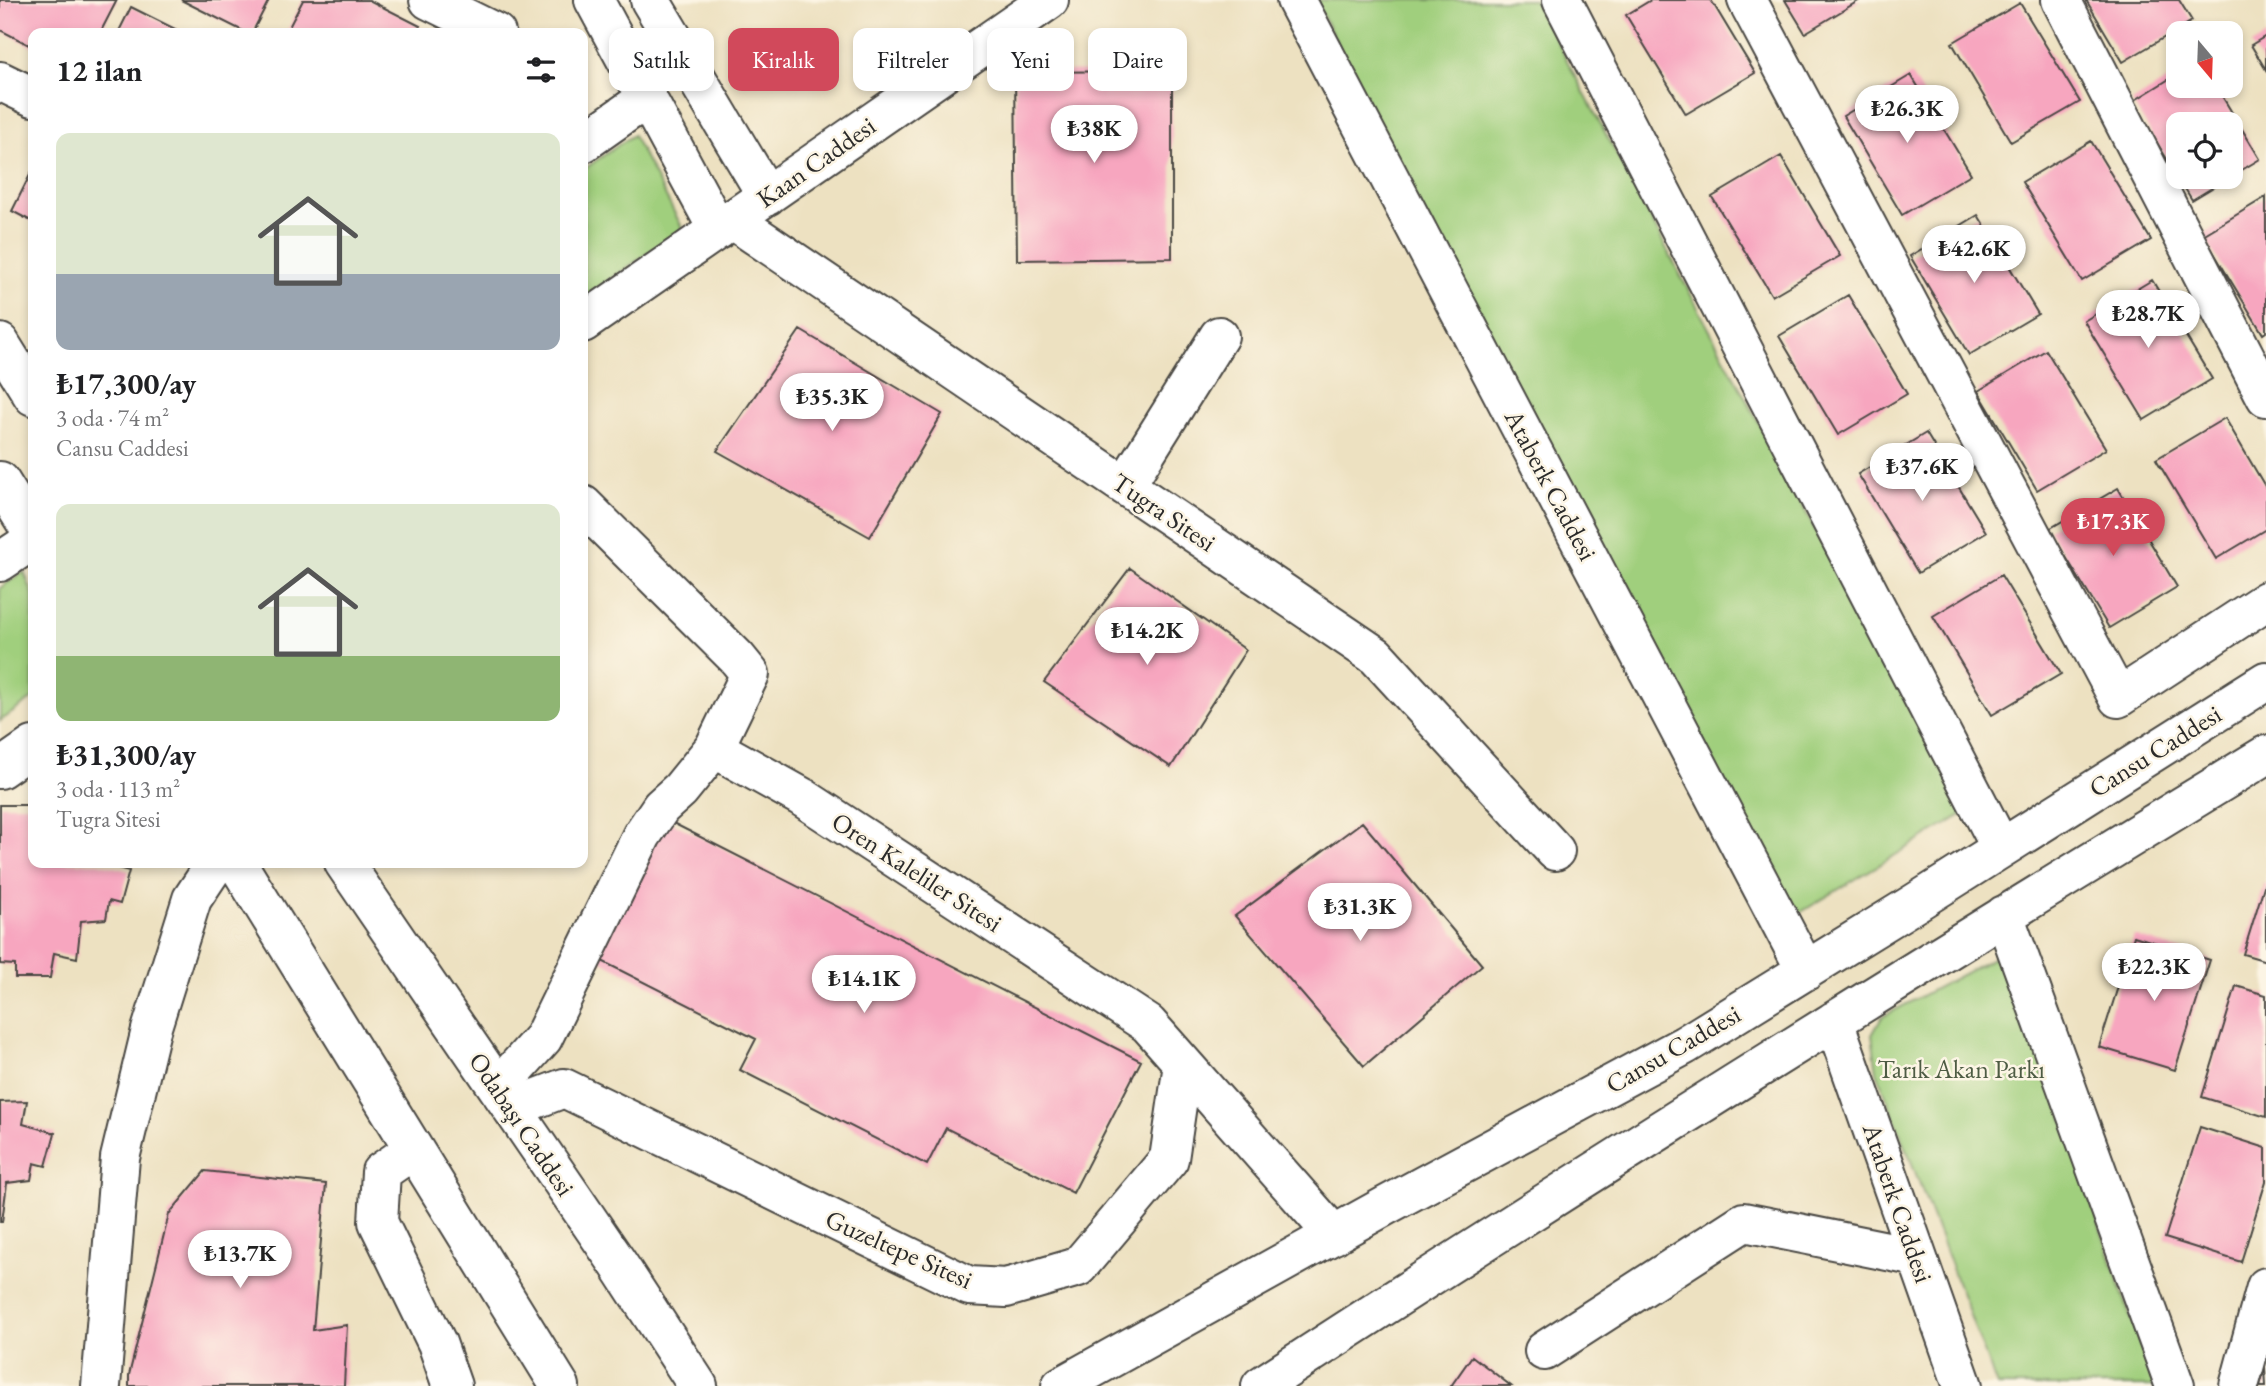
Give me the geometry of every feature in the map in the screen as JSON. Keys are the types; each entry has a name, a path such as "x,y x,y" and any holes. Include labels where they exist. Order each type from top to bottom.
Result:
{"street":[{"path":"429,0 486,28"},
{"path":"594,0 647,98 725,225"},
{"path":"650,0 767,196"},
{"name":"Kaan Caddesi","path":"588,320 1049,0"},
{"name":"Ataberk Caddesi","path":"1296,0 1806,971"},
{"path":"1562,0 2001,848"},
{"path":"1747,0 2118,698 2266,601"},
{"path":"2061,0 2266,397"},
{"path":"0,81 28,95"},
{"path":"588,139 647,98"},
{"name":"Tugra Sitesi","path":"725,225 1125,486 1376,656 1555,851"},
{"path":"1125,486 1219,336"},
{"path":"0,343 28,388"},
{"path":"0,481 28,526"},
{"path":"505,1098 542,1038 642,835 661,807 680,790 714,748 750,674 588,510"},
{"path":"0,562 28,543"},
{"name":"Cansu Caddesi","path":"1061,1386 1685,1045 2266,681"},
{"name":"Oren Kaleliler Sitesi","path":"714,748 802,797 1148,1024 1334,1235"},
{"path":"0,769 28,749"},
{"path":"1261,1386 1479,1244 1834,1021 2266,755"},
{"path":"101,1386 120,1158 151,1030 192,899 213,868"},
{"path":"240,868 560,1386"},
{"name":"Odabaşı Caddesi","path":"347,868 698,1386"},
{"path":"2004,915 2175,1386"},
{"name":"Ataberk Caddesi","path":"1834,1021 1963,1386"},
{"name":"Guzeltepe Sitesi","path":"505,1098 564,1088 969,1286 1006,1287 1078,1267 1169,1159 1183,1063"},
{"path":"413,1150 381,1172 378,1222 437,1343 452,1386"},
{"path":"1544,1351 1744,1222 1917,1257"},
{"path":"2239,1386 2266,1287"}],"green space":[{"path":"1315,0 1535,0 1965,813 1781,924"},
{"path":"633,135 683,229 588,295 588,166"},
{"path":"24,572 28,582 28,701 0,721 0,588"},
{"name":"Tarık Akan Parkı","path":"2006,951 2154,1386 1997,1386 1877,1072 1872,1035 1882,1017"}],"building":[{"path":"0,0 117,0 103,28 28,28 28,44 0,30"},
{"path":"181,0 269,0 255,28 237,28"},
{"path":"303,0 369,0 420,26 419,28 289,28"},
{"path":"1651,0 1711,0 1755,73 1686,114 1626,15"},
{"path":"1785,0 1860,0 1805,33"},
{"path":"2086,0 2179,0 2192,21 2166,21 2166,36 2123,62"},
{"path":"2020,3 2080,102 2011,142 1952,43"},
{"path":"131,7 173,28 120,28"},
{"path":"2266,36 2266,70 2251,45"},
{"path":"1074,72 1088,72 1088,91 1172,91 1172,258 1017,260 1015,91 1074,91"},
{"path":"1911,75 1971,174 1902,215 1843,116"},
{"path":"2166,81 2166,98 2223,98 2232,112 2166,112 2166,158 2132,102"},
{"path":"2243,131 2260,159 2243,169"},
{"path":"2091,141 2151,240 2082,281 2022,182"},
{"path":"1781,156 1840,256 1772,296 1712,197"},
{"path":"28,179 28,219 12,211"},
{"path":"2185,189 2210,189 2192,200"},
{"path":"2266,197 2266,332 2263,334 2203,235"},
{"path":"1978,215 2038,314 1969,355 1910,256"},
{"path":"2152,280 2212,379 2144,420 2084,321"},
{"path":"1848,295 1907,394 1838,435 1779,336"},
{"path":"800,330 942,414 870,537 717,451"},
{"path":"2046,350 2106,449 2037,490 1978,391"},
{"path":"2225,418 2266,488 2266,529 2216,559 2156,459"},
{"path":"1926,433 1986,532 1918,573 1858,474"},
{"path":"2118,488 2177,587 2109,628 2049,529"},
{"path":"1130,568 1246,650 1171,767 1044,682"},
{"path":"2001,575 2061,674 1992,715 1933,616"},
{"path":"0,805 28,805 28,868 118,868 129,871 120,904 109,901 106,919 81,921 77,958 54,953 50,978 15,978 15,965 0,964"},
{"path":"665,819 1141,1061 1073,1193 946,1128 927,1165 740,1070 756,1039 594,957"},
{"path":"1362,822 1482,965 1364,1066 1235,916"},
{"path":"2266,883 2266,961 2243,954"},
{"path":"2134,936 2210,960 2175,1070 2099,1047"},
{"path":"2236,986 2266,995 2266,1117 2202,1097"},
{"path":"27,1101 23,1124 55,1133 46,1166 34,1163 31,1180 7,1183 0,1222 0,1102"},
{"path":"2200,1127 2266,1148 2266,1181 2241,1262 2165,1238"},
{"path":"205,1171 326,1184 313,1330 347,1325 344,1386 129,1386 129,1375 169,1214"},
{"path":"1472,1356 1511,1386 1451,1386"},
{"path":"2265,1367 2266,1386 2260,1386"}]}
